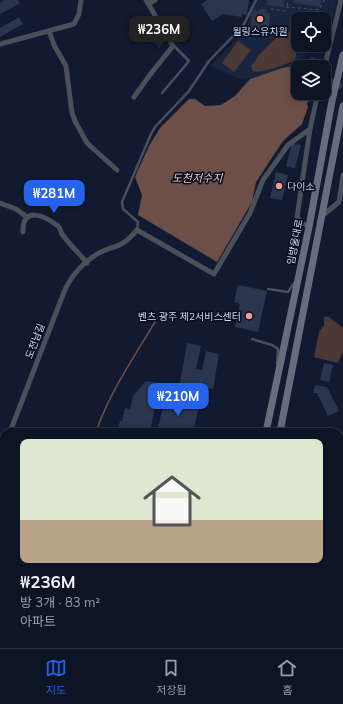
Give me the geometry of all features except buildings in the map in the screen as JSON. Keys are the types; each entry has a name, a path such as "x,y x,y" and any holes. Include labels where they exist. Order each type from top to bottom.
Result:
{"main road":[{"name":"임방울대로","path":"267,428 300,270 332,101 343,55"},
{"path":"281,428 341,125 343,106"}],"street":[{"path":"0,44 74,24 80,14 81,0"},
{"path":"134,97 173,46 147,2 154,0"},
{"path":"326,60 341,0"},
{"path":"50,31 54,46 66,66 72,113 75,121 87,143 117,170"},
{"path":"308,227 297,217 310,129 316,100"},
{"path":"137,230 214,274 250,213 263,180 288,145 310,129"},
{"path":"322,216 339,202 343,175"},
{"path":"0,203 16,209 27,216 37,215 58,226 62,235 87,263"},
{"path":"23,232 23,224 27,216"},
{"name":"도천남길","path":"12,428 64,292 74,274 102,252 122,246 137,230"}],"lane":[{"path":"137,230 138,222 123,209 122,202 155,127 190,91 209,61 243,26 256,0"},
{"path":"162,93 189,61 173,46"},
{"path":"268,289 288,292 292,288 300,270"},
{"path":"252,339 272,345 278,349 278,372"}],"path":[{"path":"271,9 286,11 288,0"},
{"path":"287,6 319,10 324,0"}],"shaded area":[{"path":"256,0 337,0 331,22 331,12 291,12 291,52 309,52 297,60 291,60 291,67 243,80 210,66 247,29 251,9"},
{"path":"283,31 291,32 291,52 296,52 295,60 291,60 291,62 268,70 257,72 253,71 251,67 258,56"},
{"path":"238,41 251,50 234,72 222,63"},
{"path":"324,317 329,317 343,328 343,351 338,363 314,357 319,332 324,325"}],"water":[{"name":"도천저수지","path":"291,66 291,100 310,100 307,103 308,107 302,124 283,141 256,182 252,202 217,262 138,215 142,195 135,177 149,146 160,128 189,99 195,99 205,106 221,105 235,96 250,79"}],"waterway":[{"path":"98,428 116,387 158,317"}],"tunnel":[{"path":"331,80 343,88"}],"place":[{"name":"윌링스유치원","path":"260,19"},
{"name":"다이소","path":"279,186"},
{"name":"벤츠 광주 제2서비스센터","path":"249,316"}]}
